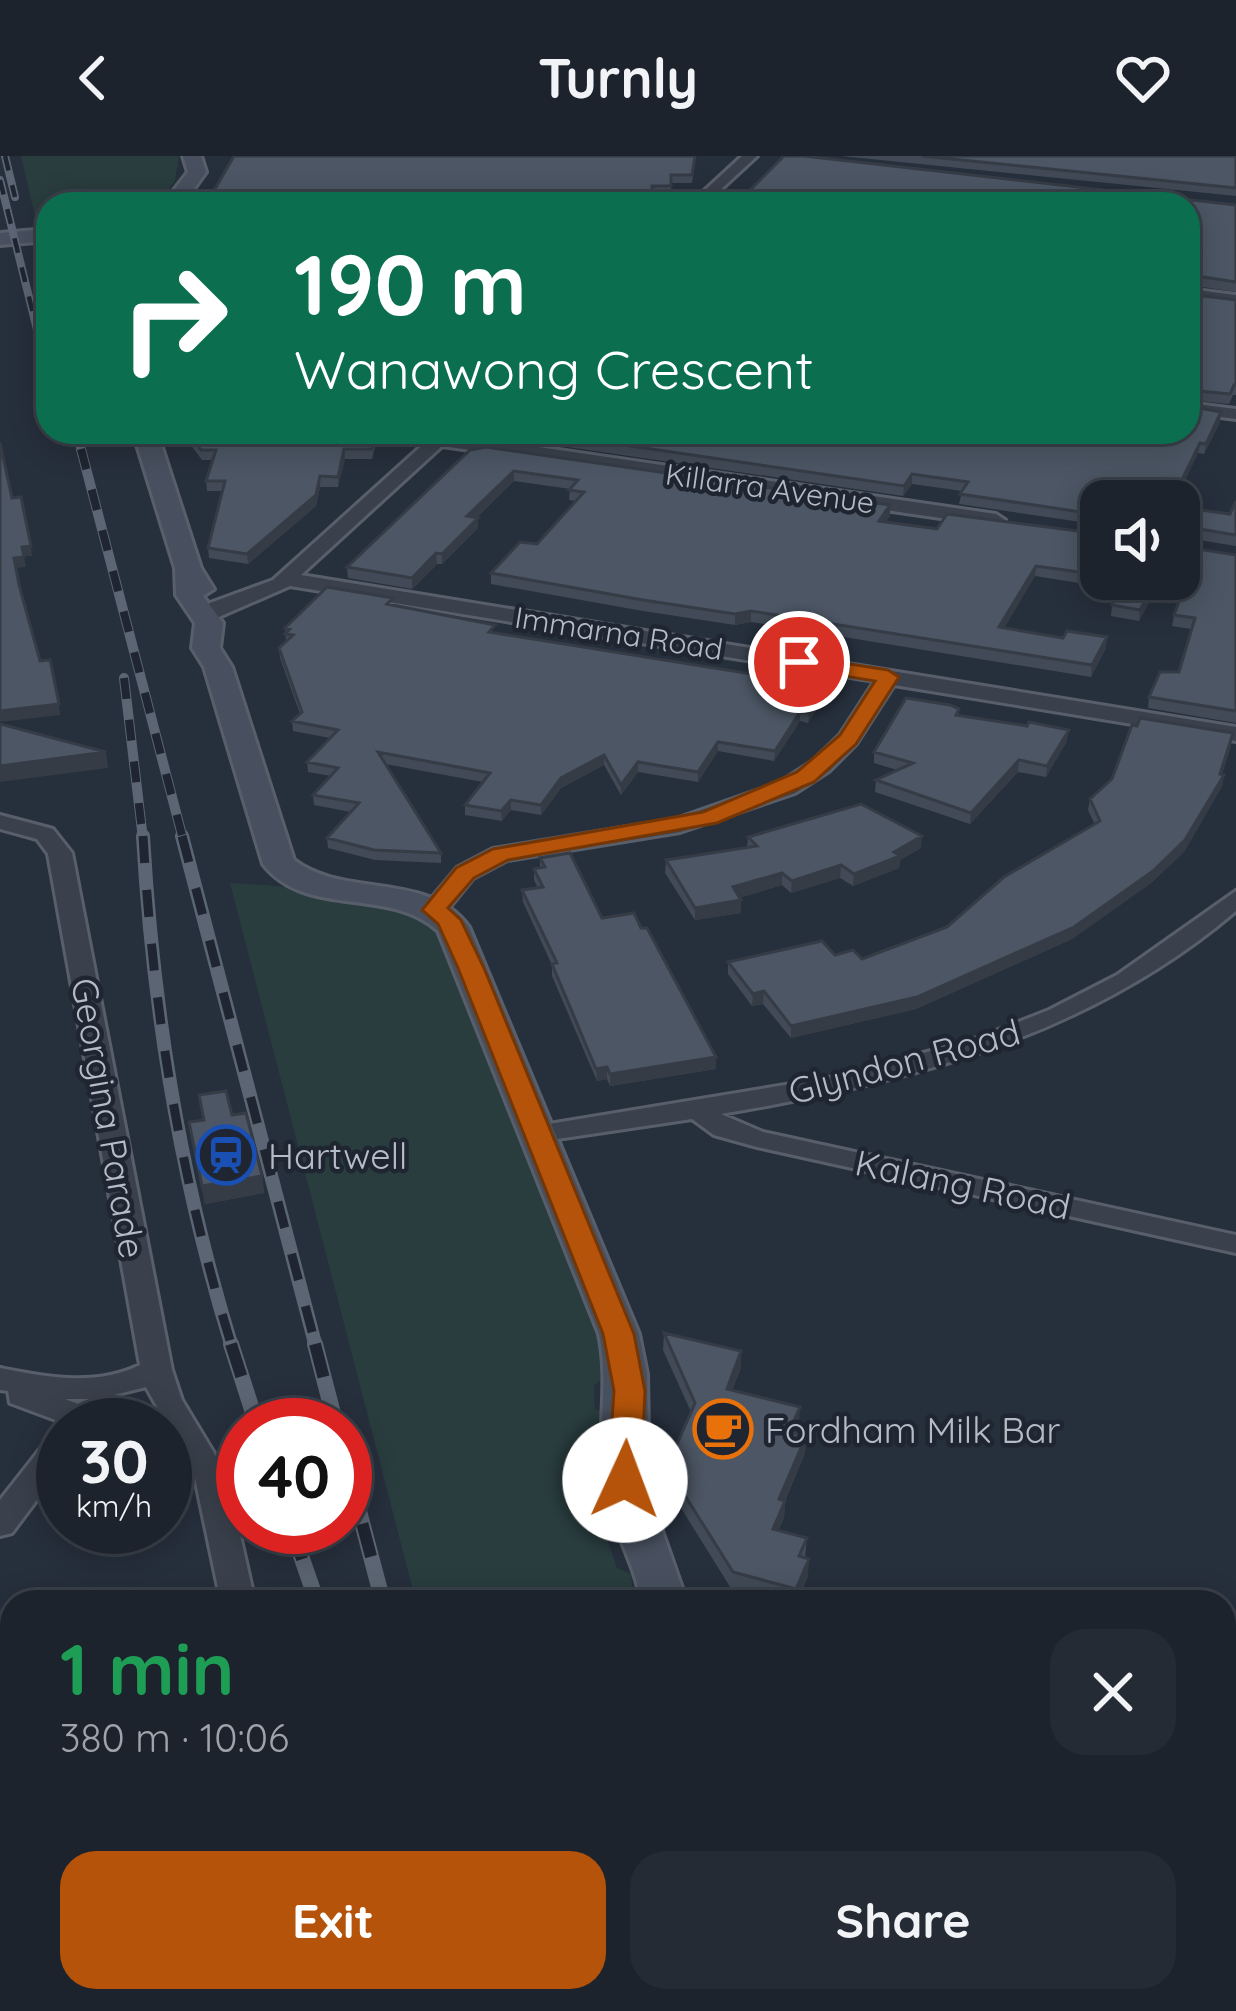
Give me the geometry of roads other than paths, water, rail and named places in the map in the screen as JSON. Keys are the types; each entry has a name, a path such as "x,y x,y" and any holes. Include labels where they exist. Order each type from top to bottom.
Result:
{"street":[{"path":"181,192 197,172 192,156"},
{"path":"725,156 749,157"},
{"path":"710,192 749,157"},
{"path":"0,239 36,236"},
{"path":"1200,296 1236,300"},
{"path":"1200,410 1236,414"},
{"path":"149,444 188,568 189,595 216,613 260,607 434,444"},
{"name":"Killarra Avenue","path":"496,444 1009,522"},
{"name":"Immarna Road","path":"283,581 1236,734"},
{"path":"216,613 206,648 218,667 284,869 310,881 434,910 453,927 626,1355 627,1493 653,1556 661,1590"},
{"path":"434,910 465,873 501,854 680,825 787,788 848,740 888,677"},
{"name":"Georgina Parade","path":"0,822 45,834 60,853 156,1370 165,1398"},
{"name":"Glyndon Road","path":"537,1133 696,1109 904,1068 1030,1028 1126,980 1236,898"},
{"name":"Kalang Road","path":"696,1109 724,1129 757,1139 1236,1244"},
{"path":"116,1398 156,1370"},
{"path":"0,1383 36,1399"},
{"name":"Georgina Parade","path":"192,1459 215,1487 236,1590"},
{"path":"0,1524 36,1479"}],"railway":[{"path":"5,156 15,197"},
{"path":"0,180 36,326"},
{"path":"79,444 81,452"},
{"path":"81,449 183,839"},
{"path":"124,678 143,839"},
{"path":"143,836 172,1094 198,1221 232,1347"},
{"path":"182,836 316,1347"},
{"path":"231,1344 248,1398"},
{"path":"315,1344 329,1398"},
{"path":"300,1554 313,1590"},
{"path":"370,1554 380,1590"}],"place":[{"name":"Hartwell","path":"226,1155"},
{"name":"Fordham Milk Bar","path":"723,1429"}]}
